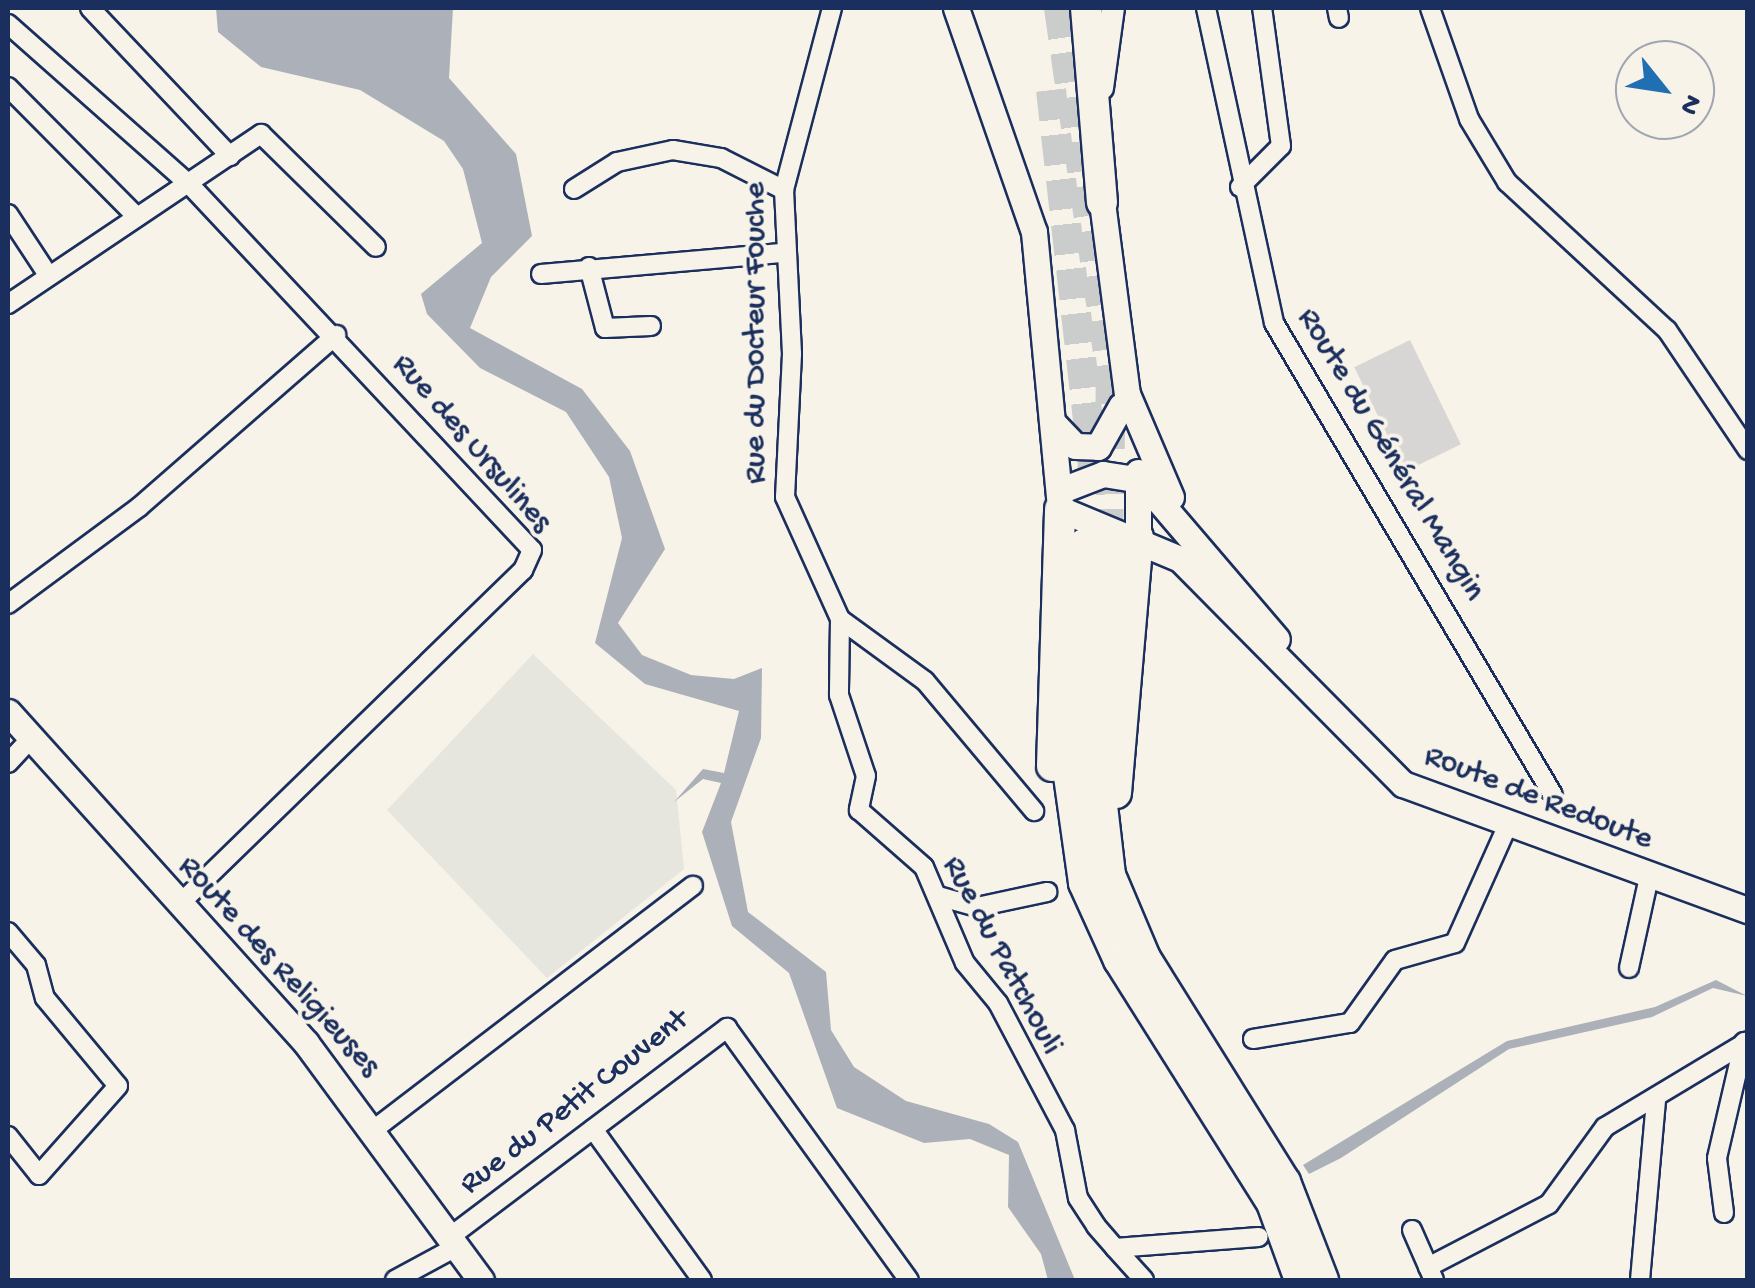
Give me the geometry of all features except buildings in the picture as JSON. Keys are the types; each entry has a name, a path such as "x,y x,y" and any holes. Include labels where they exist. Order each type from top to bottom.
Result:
{"highway":[{"path":"1086,8 1102,202"},
{"path":"1060,500 1050,746 1064,832 1118,960 1272,1203 1300,1280"},
{"path":"1138,537 1115,825 1145,958"},
{"path":"1084,883 1069,776 1096,545 1097,808 1110,875 1145,958 1285,1182 1323,1280"}],"main road":[{"path":"956,8 1034,232 1060,500"},
{"path":"1102,202 1119,346 1135,426 1186,523"},
{"path":"1119,346 1121,406 1141,480 1138,537"},
{"path":"1054,424 1075,446 1098,448 1121,406"},
{"path":"1060,500 1103,474 1141,480 1186,523 1330,712"},
{"path":"1060,500 1188,566 1330,712"},
{"name":"Route des Religieuses","path":"8,712 376,1128 481,1280"},
{"name":"Route de Redoute","path":"1330,712 1403,784 1507,826 1748,910"}],"street":[{"path":"90,8 230,156"},
{"name":"Rue du Docteur Fouche","path":"832,8 784,190 781,253 792,354 785,497 840,619 925,681 1034,811"},
{"path":"1102,202 1099,119 1114,8"},
{"name":"Route du Général Mangin","path":"1206,8 1240,188 1274,323 1554,795"},
{"path":"1240,188 1281,146 1262,8"},
{"path":"1430,8 1470,119 1507,182 1667,330 1748,450"},
{"name":"Rue des Ursulines","path":"8,24 190,184 336,335 531,560 178,905"},
{"path":"8,87 137,217"},
{"path":"8,304 261,134 376,247"},
{"path":"574,189 617,162 673,150 722,158 784,190"},
{"path":"8,214 48,275"},
{"path":"541,274 781,253"},
{"path":"588,267 605,328 650,326"},
{"path":"8,604 139,507 336,335"},
{"name":"Rue du Patchouli","path":"840,619 839,695 866,776 860,810 924,868 964,963 998,1003 1066,1130 1078,1198 1144,1280"},
{"path":"8,763 31,738"},
{"path":"1252,1039 1350,1023 1395,960 1454,943 1507,826"},
{"path":"1628,968 1649,877"},
{"path":"376,1128 693,886"},
{"path":"938,896 977,907 1047,892"},
{"path":"8,932 36,965 45,998 118,1086 39,1175 8,1136"},
{"name":"Rue du Petit Couvent","path":"395,1280 454,1241 727,1028 909,1280"},
{"path":"1412,1230 1431,1274 1548,1204 1605,1127 1656,1101 1746,1042"},
{"path":"1724,1212 1717,1158 1746,1042"},
{"path":"1640,1280 1656,1101"},
{"path":"593,1129 702,1280"},
{"path":"1115,1248 1259,1237"}],"shaded area":[{"path":"216,8 453,8 449,78 516,154 532,236 491,277 470,328 582,389 630,451 665,549 618,623 642,655 691,675 734,679 762,668 761,738 731,822 748,912 826,972 831,1030 854,1067 906,1101 989,1124 1018,1142 1075,1280 1048,1280 1041,1254 1008,1207 1009,1155 970,1139 924,1143 837,1108 789,973 732,926 702,832 721,783 703,779 674,802 703,769 724,773 739,711 645,684 595,643 622,538 609,477 566,412 480,368 427,314 421,294 482,243 463,169 444,141 360,90 261,67 218,32"},
{"path":"1410,340 1461,444 1405,471 1354,367"},
{"path":"533,654 676,790 684,869 547,978 387,810"},
{"path":"1716,980 1747,996 1713,988 1652,1017 1509,1049 1341,1158 1309,1174 1303,1165 1507,1041 1655,1007"}],"tunnel":[{"path":"1059,8 1111,374 1108,545"},
{"path":"1051,90 1093,464 1084,544"}]}
